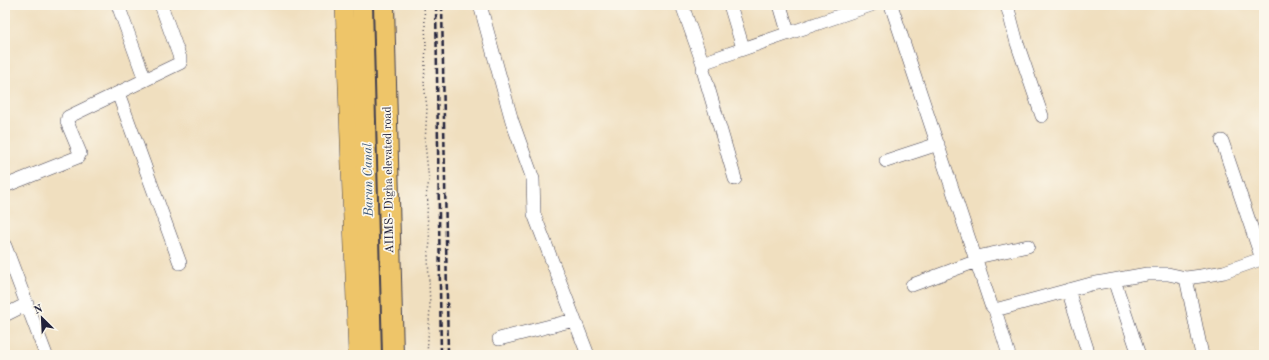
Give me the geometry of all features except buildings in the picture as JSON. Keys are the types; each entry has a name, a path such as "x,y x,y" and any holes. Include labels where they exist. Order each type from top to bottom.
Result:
{"highway":[{"name":"AIIMS- Digha elevated road","path":"362,5 371,355"},
{"name":"AIIMS- Digha elevated road","path":"384,5 393,355"}],"main road":[{"path":"344,5 358,355"}],"street":[{"path":"118,5 145,80"},
{"path":"5,186 78,157 79,151 67,118 177,65 180,61 161,5"},
{"path":"480,5 512,121 533,179 534,214 588,355"},
{"path":"682,5 703,64 703,70 735,179"},
{"path":"730,5 743,48"},
{"path":"780,5 788,32"},
{"path":"703,64 707,60 871,5"},
{"path":"891,5 1009,355"},
{"path":"1007,5 1017,43 1042,116"},
{"path":"118,93 180,263"},
{"path":"995,310 1068,290 1114,280 1159,273 1186,278 1224,272 1263,259 1222,141"},
{"path":"886,161 938,144"},
{"path":"5,246 10,272 27,304 46,355"},
{"path":"912,285 977,259 1028,246"},
{"path":"1186,278 1202,355"},
{"path":"1114,280 1139,355"},
{"path":"1068,290 1089,355"},
{"path":"5,315 27,304"},
{"path":"499,339 574,320"}],"path":[{"path":"424,5 426,45 424,83 427,108 425,142 428,181 426,196 428,201 427,214 430,242 428,256 430,307 428,355"}],"railway":[{"path":"436,5 441,355"},
{"path":"442,5 448,355"}],"water label":[{"name":"Barun Canal","path":"367,180"}]}
